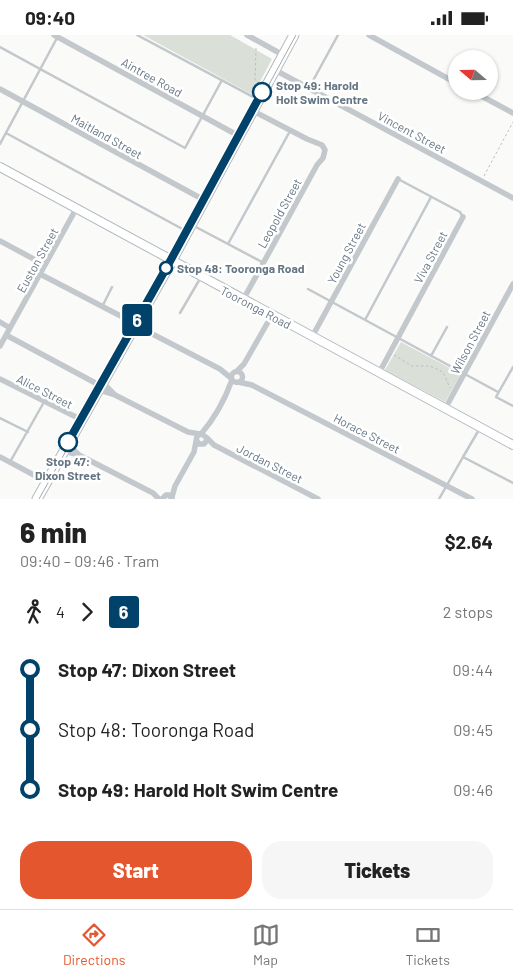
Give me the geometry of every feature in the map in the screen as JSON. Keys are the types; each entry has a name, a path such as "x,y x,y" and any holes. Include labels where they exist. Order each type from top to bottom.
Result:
{"main road":[{"path":"37,499 172,261 294,35"},
{"name":"Tooronga Road","path":"0,167 513,445"}],"street":[{"path":"247,35 283,55"},
{"path":"369,35 448,79"},
{"name":"Aintree Road","path":"56,36 239,136"},
{"name":"Vincent Street","path":"275,70 513,198"},
{"name":"Maitland Street","path":"0,89 204,200"},
{"path":"489,100 513,113"},
{"name":"Leopold Street","path":"243,299 319,161 323,150 317,144 253,111"},
{"name":"Young Street","path":"312,337 398,179"},
{"name":"Euston Street","path":"0,346 76,209"},
{"name":"Viva Street","path":"379,373 463,217"},
{"path":"0,241 45,265"},
{"name":"Horace Street","path":"40,274 221,370 235,381 252,385 472,499"},
{"name":"Wilson Street","path":"445,409 513,284"},
{"path":"66,447 153,493 166,497 175,486 229,390 235,381 241,380 239,373 272,315"},
{"path":"0,322 10,327"},
{"path":"6,335 115,395 202,439"},
{"name":"Horace Street","path":"221,370 239,373 252,385"},
{"path":"235,381 232,374 239,373"},
{"name":"Alice Street","path":"0,379 82,420"},
{"name":"Jordan Street","path":"202,439 318,499"},
{"path":"0,457 47,481"}],"lane":[{"path":"137,35 259,100"},
{"path":"309,88 338,35"},
{"path":"0,144 41,69 56,36"},
{"path":"0,47 185,148 222,80"},
{"path":"228,244 290,130"},
{"path":"6,133 189,228 228,244 263,263"},
{"name":"Viva Street","path":"398,179 460,213 463,217"},
{"path":"365,320 431,197"},
{"path":"180,313 201,277"},
{"path":"102,307 112,287"},
{"path":"308,289 498,392"},
{"path":"431,356 447,327"},
{"path":"513,367 496,397 513,406"},
{"path":"10,462 44,402"},
{"path":"0,418 28,432"},
{"path":"440,499 480,427"},
{"path":"463,457 513,483"}],"path":[{"path":"256,49 255,81 260,84"},
{"path":"484,176 513,121"},
{"path":"390,353 412,366 430,366 443,372 456,369"},
{"path":"443,372 451,388"}],"shaded area":[{"path":"143,35 230,35 272,59 253,95"},
{"path":"401,342 461,374 445,402 385,370"}],"tram line":[{"path":"39,499 177,253 296,35"},
{"name":"6","path":"68,442 168,265 262,92"}],"place":[{"name":"Stop 49: Harold Holt Swim Centre","path":"262,92"},
{"name":"Stop 48: Tooronga Road","path":"166,268"},
{"name":"Stop 47: Dixon Street","path":"68,442"}]}
